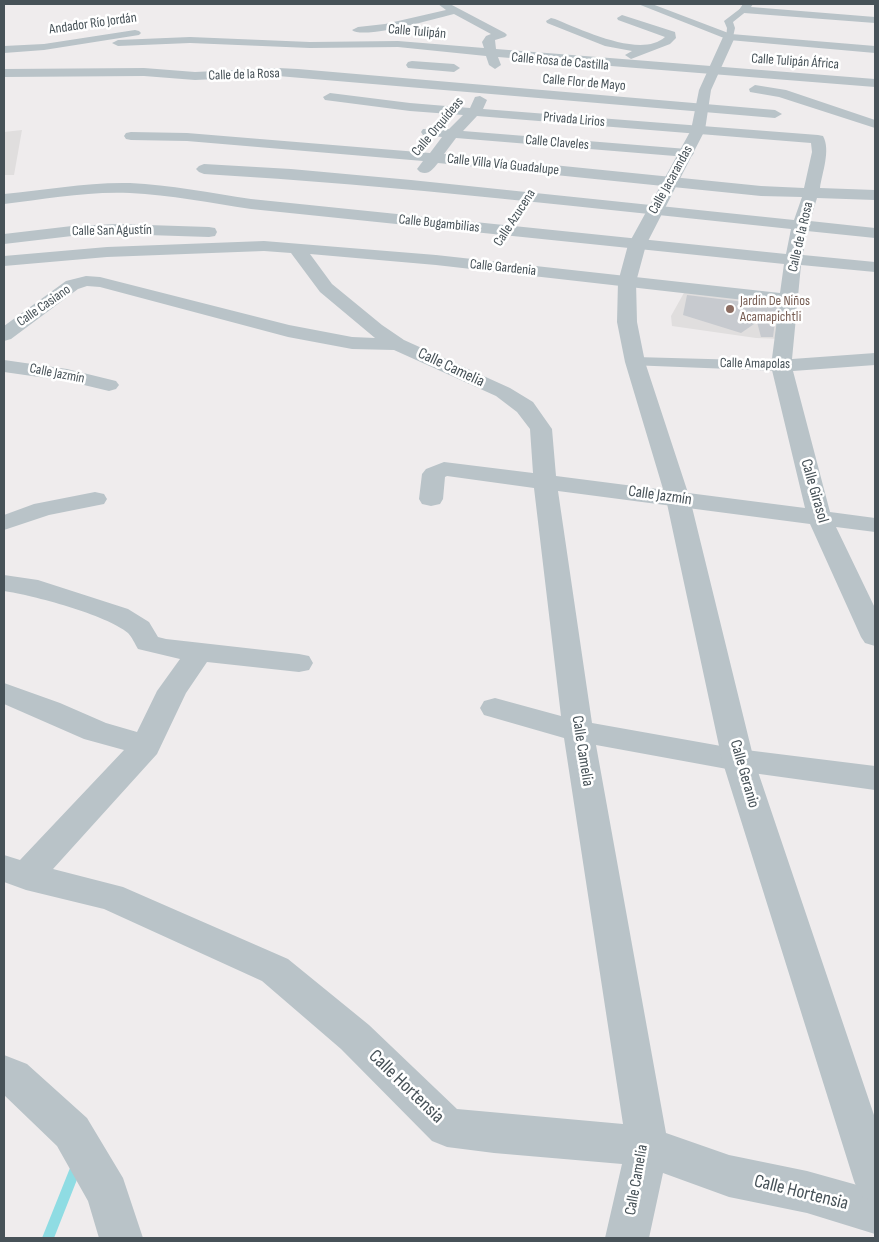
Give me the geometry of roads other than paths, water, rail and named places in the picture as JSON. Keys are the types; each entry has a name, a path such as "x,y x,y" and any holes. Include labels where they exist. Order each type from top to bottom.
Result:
{"street":[{"path":"347,31 385,27 468,4"},
{"path":"643,4 729,37 875,50"},
{"path":"746,7 875,20"},
{"name":"Calle Jacarandas","path":"635,362 627,322 627,282 637,245 698,130 705,83 714,54 729,37 731,28 728,21 746,7"},
{"path":"449,8 505,36 490,38 488,42 492,54"},
{"path":"606,63 666,42 670,38 671,34 622,18"},
{"path":"551,21 609,44 670,51"},
{"name":"Andador Río Jordán","path":"4,50 44,47 168,29"},
{"name":"Calle Tulipán","path":"118,43 190,40 310,45 382,44 606,63 705,83"},
{"path":"525,43 558,60"},
{"name":"Calle Orquídeas","path":"384,218 435,158 452,134 475,111 484,91 498,72 492,54"},
{"path":"714,54 738,56"},
{"path":"412,65 469,70"},
{"name":"Calle de la Rosa","path":"4,73 144,72 195,76 278,72 390,83"},
{"name":"Calle Tulipán África","path":"705,83 875,82"},
{"path":"372,102 390,83"},
{"name":"Calle Flor de Mayo","path":"390,83 775,114"},
{"path":"705,83 724,85"},
{"path":"742,87 781,94 870,118 867,129 875,139"},
{"name":"Privada Lirios","path":"330,97 589,121 818,139"},
{"name":"Calle Azucena","path":"496,248 527,198 567,144 589,121 600,100"},
{"name":"Calle Claveles","path":"428,132 687,153"},
{"name":"Calle Villa Vía Guadalupe","path":"131,136 187,137 435,158 761,191 875,195"},
{"name":"Calle de la Rosa","path":"781,366 793,261 800,225 811,193 819,152 818,139"},
{"path":"291,174 318,148"},
{"path":"204,169 291,174 411,185 875,233"},
{"name":"Calle Bugambilias","path":"4,198 77,190 128,188 384,218 496,248 637,245 793,261 875,267"},
{"path":"215,249 227,225 244,203"},
{"name":"Calle San Agustín","path":"4,239 72,231 227,225"},
{"name":"Calle Gardenia","path":"4,261 108,252 264,246 296,248 496,248 627,282 790,300"},
{"name":"Calle Camelia","path":"296,248 326,288 375,329 397,344 503,392 525,407 540,429 545,481 578,731 646,1147 627,1238"},
{"name":"Calle Camelia","path":"86,281 100,282 288,331 352,343 397,344"},
{"name":"Calle Casiano","path":"4,334 72,285 86,281"},
{"name":"Calle Amapolas","path":"635,362 781,366 871,365"},
{"name":"Calle Geranio","path":"635,362 678,499 738,760 875,1181"},
{"name":"Calle Jazmín","path":"4,366 67,375 109,385"},
{"name":"Calle Girasol","path":"781,366 819,517 875,637"},
{"name":"Calle Jazmín","path":"431,499 434,474 444,469 875,525"},
{"path":"4,523 43,509 95,499"},
{"path":"16,584 118,615 139,628 148,643 166,648 299,663"},
{"path":"15,872 146,746 172,691 200,651"},
{"path":"4,693 95,731 146,746"},
{"path":"495,708 578,731 738,760 875,778"},
{"name":"Calle Hortensia","path":"15,872 111,897 275,970 354,1037 447,1127 646,1147 728,1176 807,1192 875,1212"},
{"path":"4,1073 13,1077 72,1132 108,1193 121,1238"}],"waterway":[{"path":"48,1238 74,1172"}],"place":[{"name":"Jardin De Niños Acamapichtli","path":"730,309"}]}
